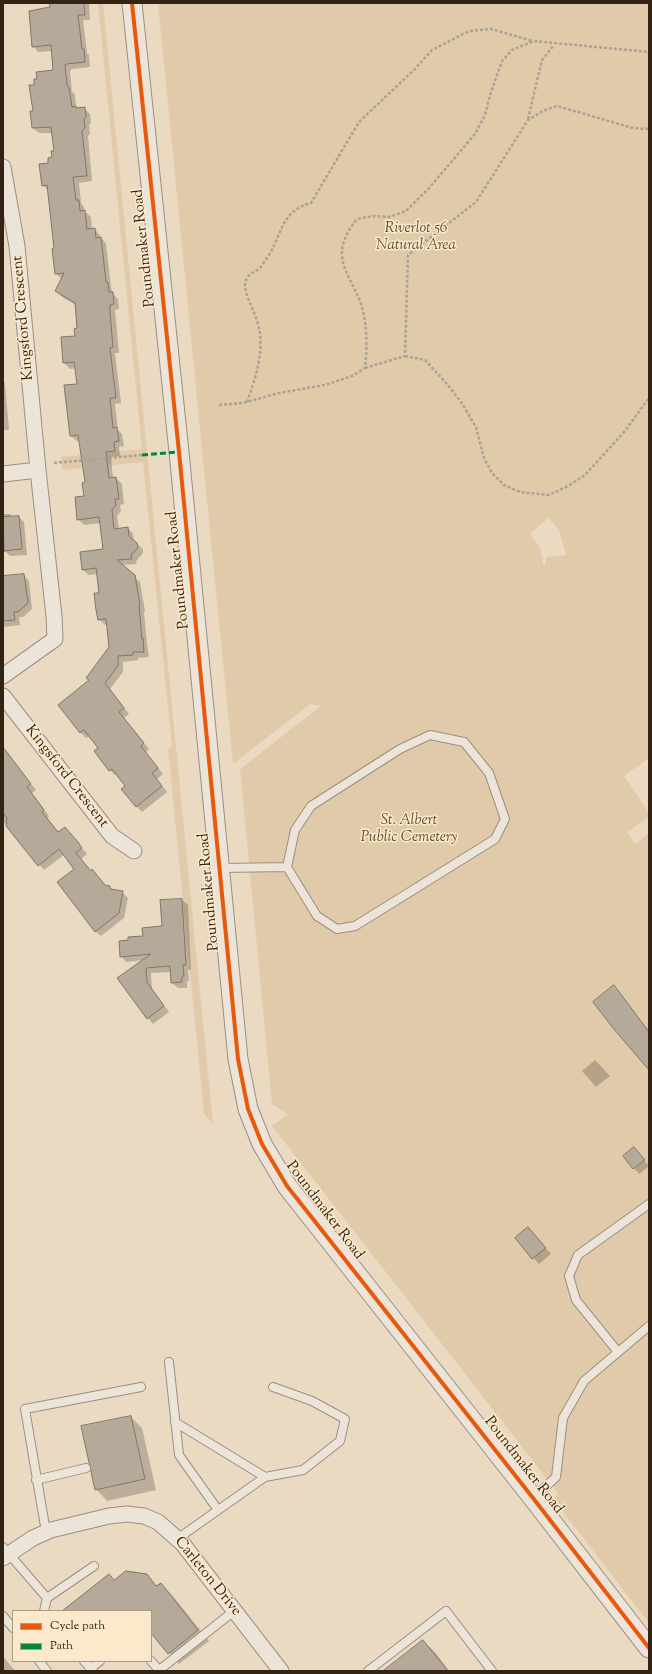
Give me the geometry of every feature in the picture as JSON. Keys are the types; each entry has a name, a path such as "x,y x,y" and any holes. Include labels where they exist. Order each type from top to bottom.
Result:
{"street":[{"name":"Poundmaker Road","path":"132,3 238,1059 248,1108 262,1144 287,1186 533,1498 649,1648"},
{"name":"Kingsford Crescent","path":"3,167 17,246 38,470 54,616 55,640 3,676"},
{"path":"3,474 38,470"},
{"name":"Kingsford Crescent","path":"3,696 112,836 134,851"},
{"name":"Carleton Drive","path":"5,1553 46,1532 109,1516 127,1514 144,1516 158,1522 177,1539 281,1671"}],"lane":[{"path":"430,735 464,742 489,773 505,819 495,839 355,926 337,929 317,916 287,867 294,830 311,806 400,749 430,735"},
{"path":"220,868 287,867"},
{"path":"618,1352 576,1300 569,1276 578,1255 649,1204"},
{"path":"533,1498 556,1477 562,1418 584,1381 649,1326"},
{"path":"169,1362 179,1455 218,1510"},
{"path":"177,1539 265,1478 303,1470 340,1441 345,1419 312,1401 273,1386"},
{"path":"46,1532 25,1409 141,1387"},
{"path":"175,1422 265,1478"},
{"path":"36,1480 86,1468"},
{"path":"5,1553 46,1598"},
{"path":"44,1610 46,1598 94,1566"},
{"path":"152,1662 159,1671 234,1611"},
{"path":"368,1671 446,1611 492,1671"},
{"path":"3,1616 12,1627"},
{"path":"40,1662 47,1671"},
{"path":"85,1662 91,1670 99,1662"}],"path":[{"path":"247,402 257,374 260,341 258,322 245,285 249,275 260,268 268,257 286,219 300,206 311,203 358,122 415,69 432,50 452,38 469,31 491,29 534,41 649,52"},
{"path":"365,368 367,357 364,315 355,290 345,272 342,253 343,241 347,231 357,219 374,216 389,217 406,211 475,134 485,116 491,92 502,61 512,50 534,41"},
{"path":"405,356 408,255 476,202 528,120 542,60 555,44"},
{"path":"528,120 543,111 557,106 633,128 649,130"},
{"path":"219,405 247,402 279,393 325,385 352,376 365,368 405,356 425,360 461,402 476,427 484,458 492,473 504,485 520,492 549,495 585,476 625,431 649,398"},
{"path":"54,463 142,455"}],"green space":[{"path":"98,3 103,3 213,1124 204,1114 168,748 172,747 143,462 62,470 61,457 142,449"},
{"path":"158,3 649,3 649,758 624,776 649,813 649,817 627,832 635,844 649,833 649,1623 554,1500 558,1493 272,1126 288,1114 272,1104 240,769 321,706 310,704 233,764","holes":["549,518 559,530 566,555 547,557 544,567 540,548 530,533"]}],"building":[{"path":"49,3 84,3 85,15 78,15 85,62 65,65 67,85 69,88 72,107 85,107 86,117 84,119 85,128 82,131 87,176 73,177 76,200 79,200 80,211 85,210 87,229 95,228 96,238 101,237 106,282 108,282 109,292 113,292 114,304 110,305 110,313 113,347 110,348 116,398 110,398 113,428 117,427 119,441 114,442 115,451 106,452 109,478 116,477 119,499 115,499 116,505 112,510 114,529 128,527 129,536 137,543 138,548 131,555 132,559 117,560 135,575 140,606 144,652 133,652 133,655 118,656 118,666 105,683 124,708 119,712 144,743 141,746 158,768 152,773 162,786 136,807 121,789 125,786 112,769 109,771 94,751 98,748 84,730 80,733 58,705 89,680 86,678 109,647 106,619 98,620 96,610 94,593 99,593 96,568 82,570 80,552 103,549 99,517 77,520 75,497 84,496 82,483 85,482 78,435 70,436 64,385 77,384 74,362 63,363 61,337 75,336 74,329 77,328 75,303 55,291 64,273 55,274 52,249 54,248 47,185 42,186 39,164 48,163 48,158 52,157 51,151 54,151 51,127 32,128 30,111 33,111 29,85 34,85 34,79 37,79 36,72 53,70 51,45 32,47 29,11 50,7"},
{"path":"19,516 22,549 4,551 3,517"},
{"path":"24,574 28,602 18,612 14,612 15,620 3,621 3,576"},
{"path":"3,747 31,784 27,787 44,810 42,812 58,832 65,827 82,848 76,853 91,871 92,869 105,885 110,886 110,889 123,891 119,913 95,932 57,882 74,869 59,849 38,866 6,826 7,818 3,813"},
{"path":"182,899 186,965 183,965 184,976 182,976 182,982 171,983 170,966 146,968 147,982 164,1006 147,1019 117,978 151,954 120,957 119,941 128,940 128,937 143,936 142,928 162,926 160,900"},
{"path":"614,985 649,1032 649,1070 593,1002"},
{"path":"634,1147 645,1160 633,1169 623,1156"},
{"path":"528,1227 546,1248 532,1259 515,1238"},
{"path":"131,1416 145,1479 95,1490 81,1426"},
{"path":"126,1571 147,1574 156,1586 161,1583 198,1630 168,1654 152,1634 152,1610 63,1610 109,1574 114,1580"},
{"path":"423,1640 448,1671 383,1671"}],"marked path":[{"path":"142,455 179,452"}],"cycle path":[{"path":"132,3 179,452 238,1059 248,1109 262,1144 287,1186 533,1498 649,1648"}],"park label":[{"name":"Riverlot 56 Natural Area","path":"416,238"},
{"name":"St. Albert Public Cemetery","path":"409,830"}]}
